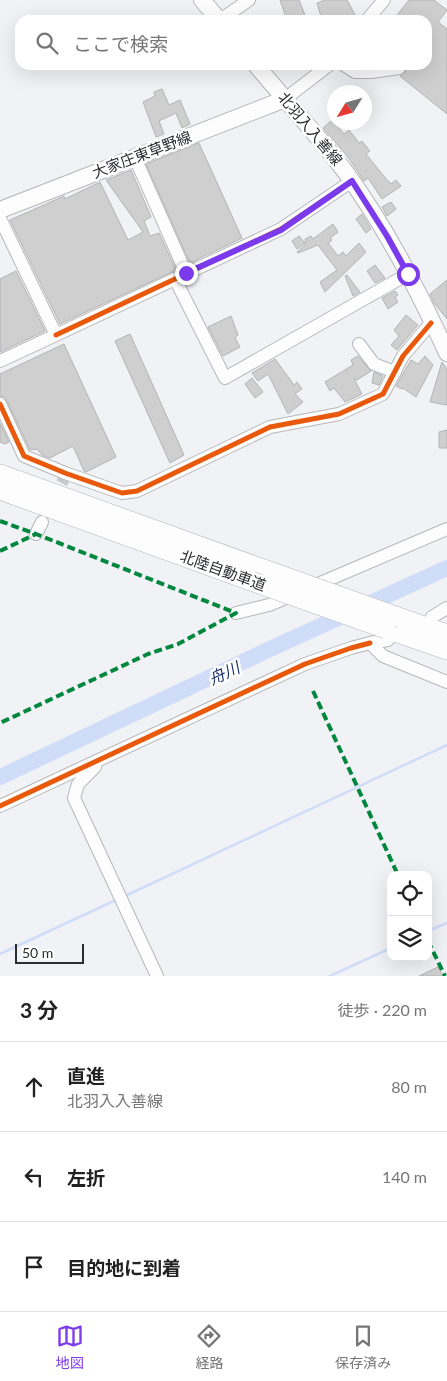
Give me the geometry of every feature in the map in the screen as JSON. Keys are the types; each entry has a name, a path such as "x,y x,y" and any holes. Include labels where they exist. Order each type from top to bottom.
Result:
{"highway":[{"name":"北陸自動車道","path":"0,474 272,572 392,629 447,634"},
{"name":"北陸自動車道","path":"0,490 447,650"}],"main road":[{"path":"202,0 215,15"},
{"name":"北羽入入善線","path":"260,70 352,181 387,236 408,274 431,323 445,343"},
{"name":"大家庄東草野線","path":"0,210 285,99"}],"street":[{"path":"371,15 384,0"},
{"path":"226,15 243,2"},
{"path":"285,99 323,70"},
{"path":"352,70 355,72 385,70"},
{"path":"135,158 180,276 225,378 408,274"},
{"path":"0,361 281,230 352,181"},
{"path":"0,218 56,335"},
{"path":"0,404 24,456 64,476 122,493 137,491 270,427 339,414 383,394 403,356 431,323"},
{"path":"359,344 374,364 395,372"},
{"path":"236,613 269,605 447,529"},
{"path":"432,617 447,608"},
{"path":"0,806 305,664 370,643 392,629"},
{"path":"370,643 383,656 447,682"},
{"path":"96,761 96,767 78,784 74,798 157,976"}],"building":[{"path":"280,0 299,0 305,15 285,15"},
{"path":"325,0 347,0 355,15 321,15 317,3"},
{"path":"409,0 434,0 447,10 438,22 447,29 447,114 400,76 406,70 432,70 432,15 397,15"},
{"path":"162,89 169,105 180,100 190,124 182,128 176,113 159,121 164,134 156,137 143,102 155,96 154,92"},
{"path":"327,124 327,130 341,130 344,134 349,130 359,143 362,141 370,151 366,154 391,184 396,180 401,186 382,199 368,178 364,181 348,157 323,128"},
{"path":"199,143 242,238 190,263 146,164"},
{"path":"131,170 151,217 144,221 150,236 159,233 176,270 60,324 10,220 64,196 65,199 100,182 128,240 143,232 106,180"},
{"path":"391,202 396,209 387,216 382,207"},
{"path":"362,214 371,229 366,233 356,219"},
{"path":"333,224 338,232 330,238 332,240 328,243 338,256 343,252 346,256 359,243 366,252 325,292 320,282 337,270 318,245 297,252 306,244 305,239 311,236 313,239"},
{"path":"299,236 305,243 297,249 292,241"},
{"path":"375,265 385,278 375,283 367,271"},
{"path":"16,271 45,331 0,352 0,279"},
{"path":"347,275 360,292 353,296 345,276"},
{"path":"447,280 447,319 434,303 430,294"},
{"path":"395,291 398,295 395,297 398,302 388,309 382,298"},
{"path":"406,315 418,325 397,350 391,345 399,336 394,330"},
{"path":"231,316 238,335 235,338 240,347 223,356 208,327"},
{"path":"130,334 184,455 170,463 115,341"},
{"path":"64,344 116,457 86,472 73,446 50,458 42,455 37,449 30,450 7,401 4,397 0,396 0,374"},
{"path":"358,356 371,371 357,380 354,379 362,394 345,402 334,388 330,391 325,382 353,365 351,360"},
{"path":"425,356 433,365 416,397 403,388 396,386 411,360 418,364"},
{"path":"275,359 294,385 297,382 302,389 295,394 303,402 288,414 268,374 258,381 252,373"},
{"path":"442,362 447,369 447,405 430,402"},
{"path":"374,372 383,376 379,385 372,383"},
{"path":"252,378 263,392 255,398 245,384"},
{"path":"0,423 9,442 5,444 0,442"},
{"path":"447,430 447,448 439,448 439,432"},
{"path":"438,967 443,976 419,976"}],"waterway":[{"name":"舟川","path":"0,777 268,650 447,568"},
{"path":"125,896 447,745"},
{"path":"0,954 118,899"},
{"path":"432,929 447,923"},
{"path":"330,976 387,950"}],"tunnel":[{"path":"53,499 64,479"}],"marked path":[{"path":"0,521 236,613 178,644 148,654 0,723"},
{"path":"0,551 36,534"},
{"path":"313,691 396,871"},
{"path":"432,949 445,976"}],"cycle path":[{"path":"56,335 281,229 352,181"},
{"path":"0,404 24,456 122,493 137,491 270,427 339,414 383,394 403,356 431,323"},
{"path":"0,806 305,664 370,643"}],"route":[{"path":"186,273 281,230 352,181 366,200 408,274"}]}
